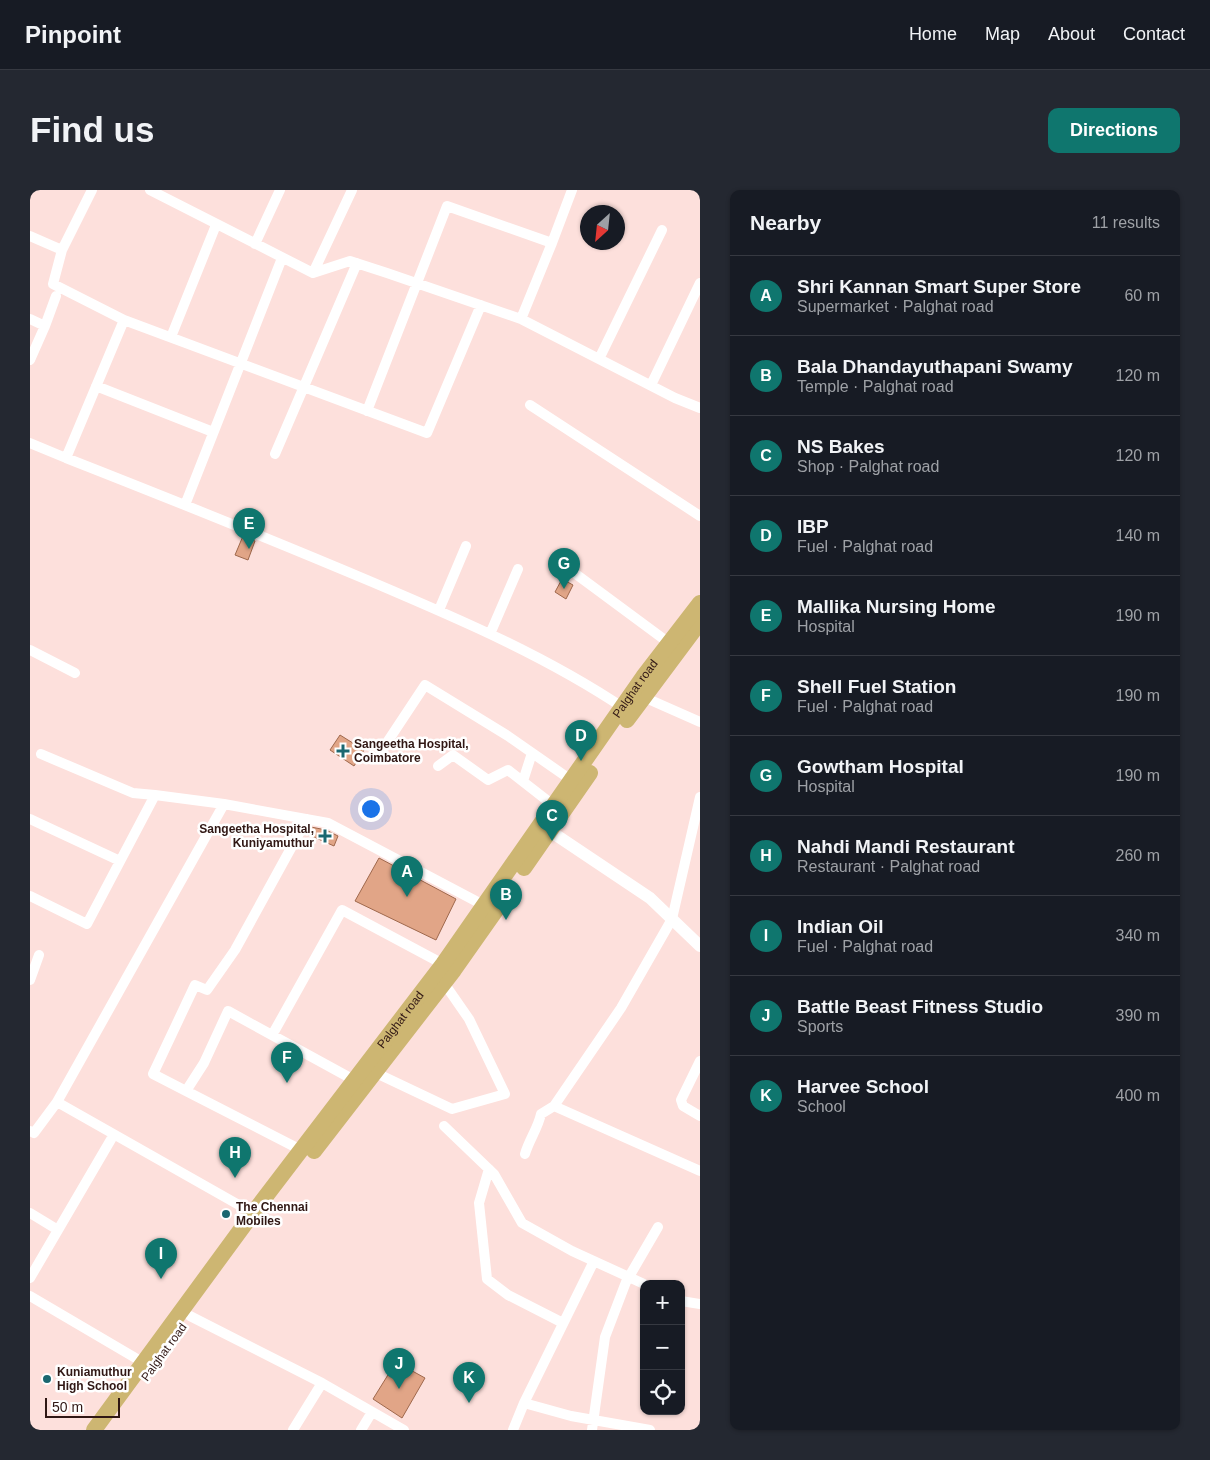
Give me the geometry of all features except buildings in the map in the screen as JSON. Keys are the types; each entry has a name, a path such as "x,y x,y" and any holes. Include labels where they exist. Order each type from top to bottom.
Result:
{"main road":[{"name":"Palghat road","path":"107,1430 302,1166 444,983 490,909 545,827 638,694 669,643 700,602"},
{"name":"Palghat road","path":"638,694 700,622"},
{"name":"Palghat road","path":"545,827 553,805 627,710"},
{"name":"Palghat road","path":"94,1430 253,1213 354,1080 443,964 490,909"}],"street":[{"path":"92,190 62,250 53,284 124,320 427,433 481,305"},
{"path":"150,190 160,193 216,225 313,273 350,261 481,305 521,319 651,386 700,408"},
{"path":"255,244 280,190"},
{"path":"313,273 352,190"},
{"path":"521,319 572,190"},
{"path":"368,410 418,284 446,206 552,243"},
{"path":"171,337 216,225"},
{"path":"599,359 662,230"},
{"path":"30,236 62,250"},
{"path":"185,504 282,258"},
{"path":"274,454 357,263"},
{"path":"651,386 700,283"},
{"path":"30,360 56,296"},
{"path":"30,319 45,326"},
{"path":"66,458 124,320"},
{"path":"96,386 214,432"},
{"path":"530,405 700,516"},
{"path":"30,443 185,504 439,610 563,670 627,710"},
{"path":"439,610 466,546"},
{"path":"490,634 518,569"},
{"path":"568,569 669,643"},
{"path":"30,650 75,672"},
{"path":"382,750 425,685 571,780"},
{"path":"638,694 700,722"},
{"path":"523,782 532,753"},
{"path":"41,754 134,793 224,804 328,823 490,909"},
{"path":"438,766 452,755 483,778 492,780 503,771 508,770 553,805"},
{"path":"30,896 87,924 155,795"},
{"path":"525,1154 530,1137 539,1124 541,1114 554,1106 621,1008 672,919 700,797"},
{"path":"31,1135 57,1102 224,804"},
{"path":"30,819 120,861"},
{"path":"301,1150 153,1074 194,985 207,990 234,950 307,820"},
{"path":"545,827 650,898 700,946"},
{"path":"275,1030 342,910 443,964"},
{"path":"30,980 39,956"},
{"path":"376,1073 452,1109 505,1094 469,1019 444,983"},
{"path":"186,1091 204,1063 228,1011 354,1080"},
{"path":"700,1061 681,1100 683,1106 700,1116"},
{"path":"57,1102 113,1136 253,1213"},
{"path":"554,1106 700,1171"},
{"path":"444,1126 488,1169 522,1223 594,1261 640,1282"},
{"path":"30,1278 113,1136"},
{"path":"488,1169 479,1203 487,1279 508,1296 562,1323"},
{"path":"30,1212 58,1230"},
{"path":"592,1425 605,1338 629,1277 658,1227"},
{"path":"513,1430 562,1323 594,1261"},
{"path":"30,1296 144,1363"},
{"path":"685,1302 700,1304"},
{"path":"190,1316 322,1383 404,1430"},
{"path":"293,1430 322,1383"},
{"path":"524,1403 592,1425 650,1430"},
{"path":"361,1430 372,1412"}],"place":[{"name":"Mallika Nursing Home","path":"249,549"},
{"name":"Gowtham Hospital","path":"564,589"},
{"name":"Sangeetha Hospital, Coimbatore","path":"343,751"},
{"name":"IBP","path":"581,761"},
{"name":"Sangeetha Hospital, Kuniyamuthur","path":"325,836"},
{"name":"NS Bakes","path":"552,841"},
{"name":"Shri Kannan Smart Super Store","path":"407,897"},
{"name":"Bala Dhandayuthapani Swamy","path":"506,920"},
{"name":"Shell Fuel Station","path":"287,1083"},
{"name":"Nahdi Mandi Restaurant","path":"235,1178"},
{"name":"The Chennai Mobiles","path":"226,1214"},
{"name":"Indian Oil","path":"161,1279"},
{"name":"Kuniamuthur High School","path":"47,1379"},
{"name":"Battle Beast Fitness Studio","path":"399,1389"},
{"name":"Harvee School","path":"469,1403"}]}
